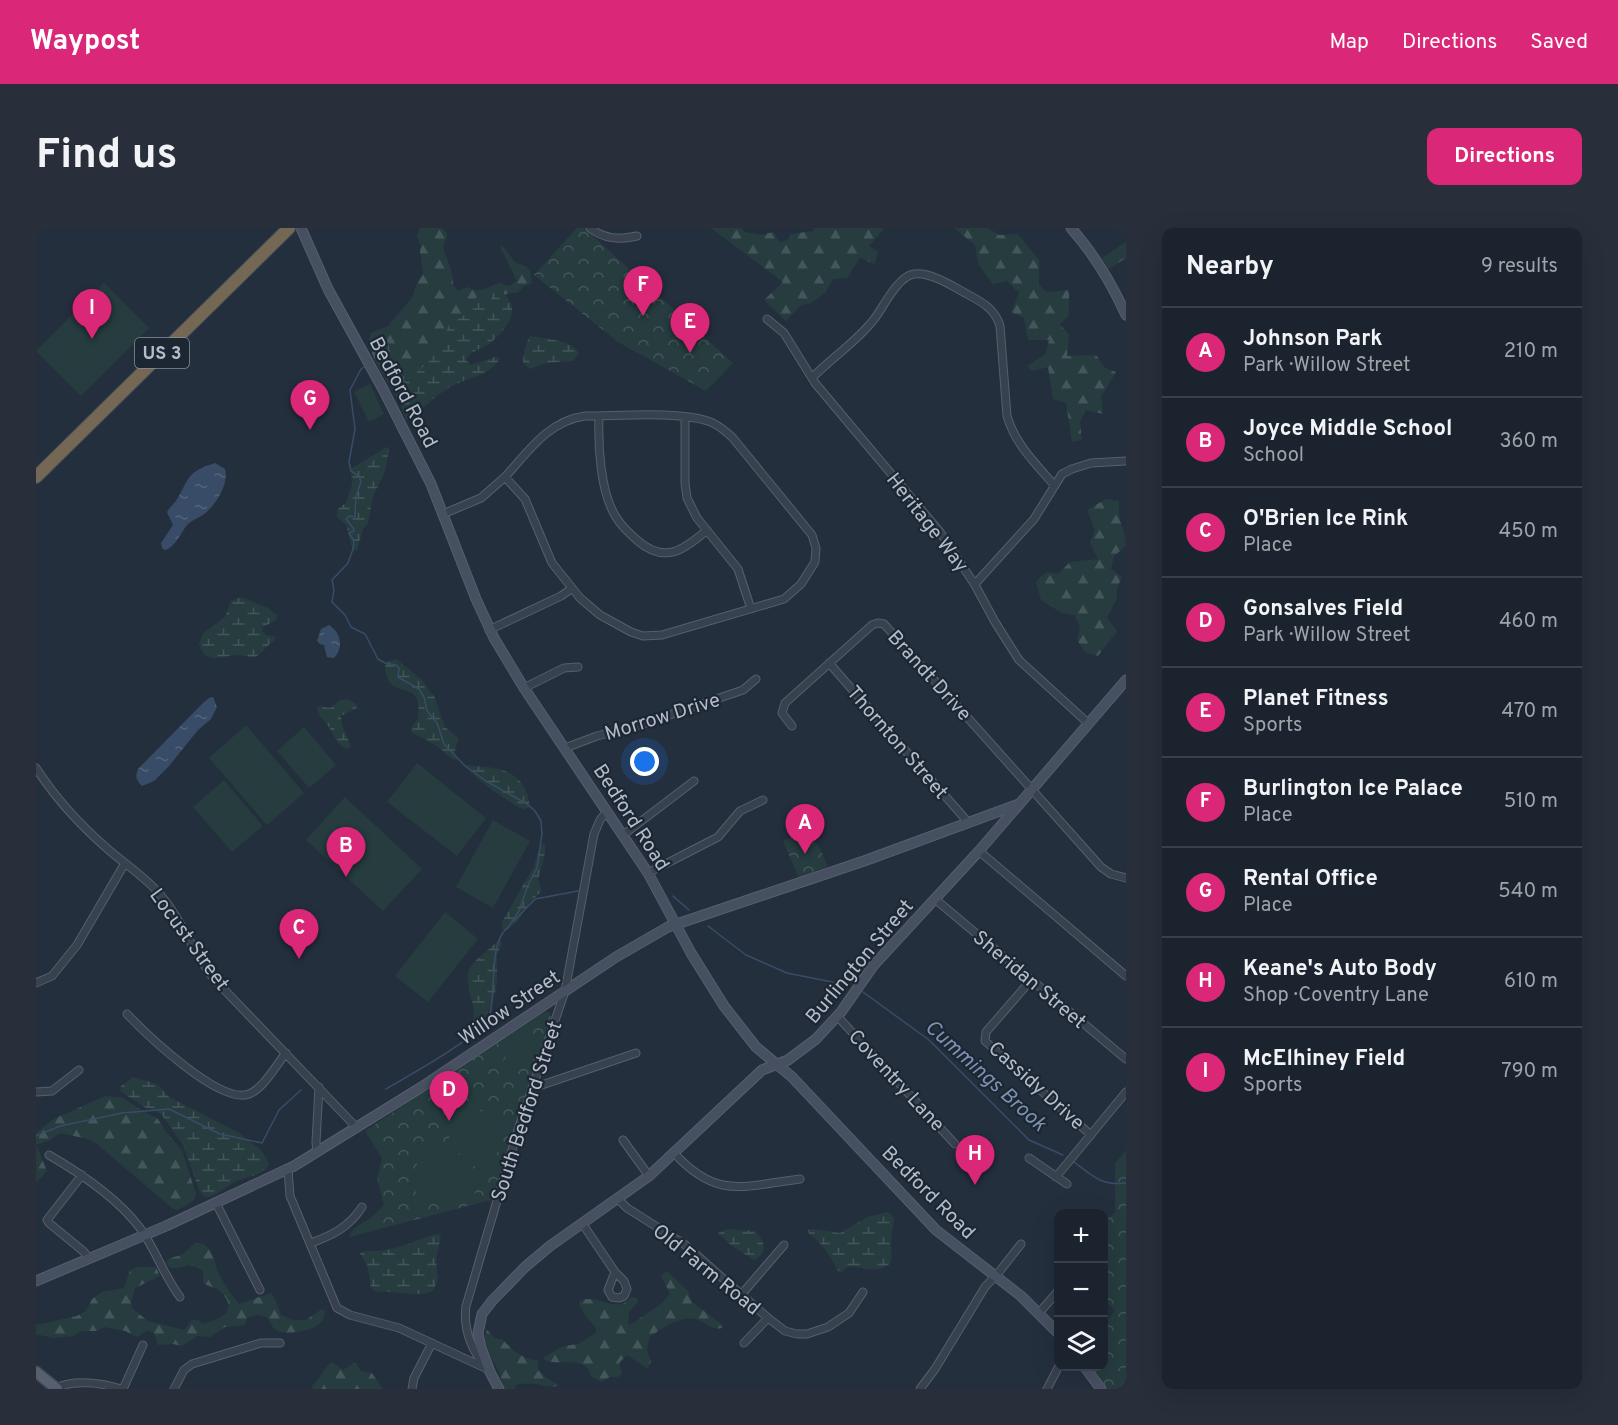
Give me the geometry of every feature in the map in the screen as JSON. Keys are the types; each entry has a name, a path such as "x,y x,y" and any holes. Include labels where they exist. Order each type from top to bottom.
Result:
{"highway":[{"name":"US 3","path":"36,477 289,228"}],"main road":[{"path":"36,1372 56,1388"}],"street":[{"name":"Bedford Road","path":"302,228 324,282 431,484 489,630 524,688 648,873 708,982 730,1015 756,1047 792,1077 936,1230 1040,1313 1054,1328"},
{"path":"590,228 601,236 615,238 637,236"},
{"path":"1071,228 1093,256 1114,289 1126,315"},
{"path":"812,378 869,326 893,291 909,275 923,274 956,288 981,301 998,317 1007,416 1018,442 1054,485"},
{"name":"Heritage Way","path":"767,319 784,333 812,378 940,532 975,584 1019,660 1089,724"},
{"path":"599,416 600,462 614,514 625,528 648,549 667,553 687,546 707,530"},
{"path":"443,514 476,501 505,477 556,425 573,418 685,417 714,424 732,437 803,524 815,543 815,562 801,584 784,598 667,634 643,636 625,630 600,615 571,589 552,563 525,499 505,477"},
{"path":"685,417 686,492 693,513 738,568 751,609"},
{"path":"975,584 1034,519 1062,474 1080,466 1126,461"},
{"path":"489,630 571,589"},
{"name":"Brandt Drive","path":"792,726 783,714 783,705 872,625 878,623 885,625 1030,790 1103,869 1114,876 1126,878"},
{"name":"Thornton Street","path":"829,663 968,821"},
{"path":"524,688 564,668 578,667"},
{"name":"Morrow Drive","path":"565,748 743,690 756,679"},
{"name":"Burlington Street","path":"499,1389 490,1372 478,1336 478,1324 483,1312 525,1267 550,1246 649,1176 762,1070 790,1059 810,1044 837,1016 873,966 979,851 1126,681"},
{"name":"Locust Street","path":"36,768 53,793 76,818 162,897 214,979 357,1128"},
{"path":"623,834 694,781"},
{"path":"648,873 717,838 740,811 763,800"},
{"name":"Willow Street","path":"36,1281 216,1203 288,1169 420,1088 634,946 676,924 864,861 1019,804"},
{"name":"South Bedford Street","path":"490,1372 474,1350 465,1322 466,1306 533,1088 566,991 594,834 600,820 608,811"},
{"path":"979,851 1126,976"},
{"path":"38,980 53,974 77,945 125,863"},
{"name":"Sheridan Street","path":"935,899 1126,1059"},
{"name":"Cassidy Drive","path":"1031,980 986,1032 985,1041 1091,1135"},
{"path":"127,1014 173,1057 216,1086 234,1095 245,1095 255,1091 286,1053"},
{"name":"Coventry Lane","path":"837,1016 956,1144"},
{"path":"533,1088 636,1053"},
{"path":"36,1092 52,1091 79,1071"},
{"path":"317,1152 318,1087"},
{"path":"1056,1177 1126,1092"},
{"path":"623,1140 649,1176"},
{"path":"674,1153 695,1174 720,1185 736,1187 800,1179"},
{"path":"49,1155 82,1175 110,1198 139,1227 166,1278 180,1297"},
{"path":"1029,1158 1067,1184"},
{"path":"288,1169 290,1196 311,1243 332,1300 340,1311 350,1316 389,1324 475,1362 490,1372"},
{"path":"82,1175 47,1220 88,1258"},
{"name":"Old Farm Road","path":"618,1199 627,1208 684,1244 768,1318 791,1333 813,1333 828,1327 844,1317 857,1303 862,1292"},
{"path":"216,1203 260,1290"},
{"path":"311,1243 340,1231 353,1220 362,1207"},
{"path":"582,1223 615,1272"},
{"path":"920,1389 935,1369 985,1287 1021,1244"},
{"path":"741,1295 784,1245"},
{"path":"1040,1313 1054,1296"},
{"name":"Old Farm Road","path":"744,1343 768,1318"},
{"path":"174,1389 184,1370 192,1364 263,1342 280,1343"},
{"path":"412,1389 415,1376 432,1343"},
{"path":"56,1388 71,1383 122,1389 144,1345"},
{"path":"1047,1389 1056,1371"},
{"path":"1088,1371 1101,1389"}],"green space":[{"path":"420,228 442,228 447,233 443,246 453,285 458,291 468,287 480,290 499,283 508,286 517,281 501,251 501,244 515,262 530,270 532,283 524,286 518,293 505,295 437,376 388,381 375,361 368,343 371,333 388,326 412,298 423,273 421,246 417,236"},
{"path":"577,228 584,228 733,363 706,391 618,342 534,275"},
{"path":"711,228 742,228 744,232 762,235 773,232 780,242 788,240 790,234 814,231 813,228 882,228 883,230 869,246 878,252 875,264 860,258 847,278 833,279 825,293 811,303 801,305 786,321 764,300 783,282"},
{"path":"954,228 988,228 999,235 1018,234 1039,260 1039,285 1047,292 1069,290 1069,316 1060,324 1069,335 1067,356 1096,355 1105,368 1116,372 1101,397 1103,414 1086,410 1080,422 1082,440 1072,442 1066,403 1053,399 1048,367 1032,371 1027,366 1046,354 1049,340 1028,340 1024,318 1011,312 1019,293 1007,281 993,284 978,264 975,245"},
{"path":"1126,242 1126,258 1109,269 1102,258"},
{"path":"104,283 149,328 81,396 36,351"},
{"path":"498,290 503,292 511,304 510,320 493,340 473,352 466,360 471,365 495,357 500,358 496,364 491,369 449,388 406,420 400,403 379,368 380,351 389,345 391,358 396,363 406,364 411,378 439,348 449,325 469,312 477,296 480,295 487,304 490,303 493,293"},
{"path":"530,336 566,343 579,354 573,361 545,363 530,369 523,363"},
{"path":"370,384 384,414 369,422 354,392"},
{"path":"387,447 389,448 385,472 373,496 368,523 363,529 357,550 353,551 346,525 337,517 337,512 346,503 352,484 352,468"},
{"path":"1106,499 1119,501 1119,515 1126,546 1114,556 1111,569 1122,577 1117,588 1117,598 1107,618 1117,631 1098,656 1085,652 1077,640 1080,626 1074,615 1062,613 1041,600 1036,582 1048,572 1058,574 1070,562 1098,559 1090,543 1095,530 1087,510"},
{"path":"241,597 268,608 277,615 276,620 263,627 262,631 266,635 275,636 274,641 255,657 236,655 214,658 205,655 199,644 203,633 225,617 231,601"},
{"path":"396,659 421,679 435,698 445,727 458,738 455,753 457,760 411,732 412,726 418,719 419,703 414,694 389,682 385,663"},
{"path":"347,699 356,704 357,708 341,716 342,725 351,746 347,749 338,742 317,709 319,706 330,708 340,700"},
{"path":"246,725 304,793 267,825 209,758"},
{"path":"304,727 336,765 309,788 277,751"},
{"path":"417,763 486,818 457,856 387,802"},
{"path":"465,764 509,772 524,786 530,807 524,809 501,796 473,775"},
{"path":"224,780 263,826 232,852 193,807"},
{"path":"345,797 422,869 383,911 306,840"},
{"path":"493,820 530,841 493,908 456,887"},
{"path":"811,830 828,866 799,878 783,841"},
{"path":"545,843 545,854 538,880 542,891 531,901 517,922 505,931 502,928 502,922 533,868 541,845"},
{"path":"445,912 478,939 428,1002 395,976"},
{"path":"500,938 502,943 497,955 495,993 485,1021 476,1029 469,991 469,972 476,960"},
{"path":"546,1011 550,1013 552,1022 491,1200 349,1237 356,1227 372,1217 384,1205 377,1178 382,1158 365,1131"},
{"path":"513,1035 538,1044 529,1070 504,1061"},
{"path":"133,1077 157,1084 169,1097 239,1133 261,1150 268,1161 268,1166 261,1172 241,1179 209,1197 204,1196 199,1190 183,1145 161,1114 146,1108 120,1091 121,1086"},
{"path":"105,1096 123,1098 157,1118 182,1150 196,1194 194,1200 189,1204 177,1210 172,1208 96,1143 88,1139 60,1133 36,1145 36,1133 54,1119"},
{"path":"480,1108 480,1111 502,1116 505,1120 492,1173 481,1170 463,1158 451,1141 448,1131 447,1109"},
{"path":"418,1142 440,1146 458,1158 471,1175 475,1197 420,1201 416,1197"},
{"path":"36,1145 47,1171 36,1183"},
{"path":"1126,1151 1126,1389 1106,1389 1091,1371 1108,1371 1108,1319 1115,1311 1108,1303 1108,1218 1115,1212 1115,1163"},
{"path":"888,1212 894,1217 891,1262 882,1268 849,1266 841,1272 838,1271 822,1245 809,1234 808,1230 812,1229 840,1233 868,1217"},
{"path":"727,1229 755,1231 763,1243 762,1254 754,1260 732,1246 718,1233"},
{"path":"437,1234 441,1236 436,1260 438,1280 433,1291 413,1294 377,1292 371,1288 368,1268 360,1253 394,1248"},
{"path":"196,1243 204,1244 208,1248 220,1275 239,1304 271,1293 281,1315 293,1320 306,1320 322,1309 326,1312 322,1320 310,1329 287,1333 276,1330 266,1317 258,1315 247,1318 245,1325 225,1327 210,1337 197,1336 182,1346 158,1345 154,1333 147,1330 138,1337 125,1331 104,1327 97,1331 82,1331 73,1336 53,1338 36,1334 36,1325 77,1316 86,1311 92,1299 102,1292 124,1288 130,1270 138,1267 156,1267 160,1276 135,1288 131,1303 133,1309 148,1321 184,1330 192,1320 199,1320 202,1324 221,1317 228,1310 227,1300 218,1290 203,1283 203,1271 192,1266 169,1267 166,1262 170,1258 182,1255"},
{"path":"667,1271 688,1291 692,1302 724,1327 714,1328 692,1319 672,1323 649,1338 647,1351 651,1361 648,1369 627,1355 619,1363 622,1373 618,1377 610,1377 601,1382 591,1376 584,1365 545,1360 544,1357 564,1346 578,1344 596,1333 596,1328 579,1304 580,1301 593,1299 619,1304 631,1297 637,1298 638,1302 629,1312 628,1325 632,1324 662,1303 670,1294 661,1276"},
{"path":"487,1330 495,1338 503,1340 514,1351 526,1358 538,1361 538,1370 558,1386 522,1384 516,1385 515,1389 505,1389 487,1349 485,1340"},
{"path":"332,1362 343,1370 354,1363 357,1364 361,1371 372,1373 383,1389 313,1389 312,1386"}],"water":[{"path":"215,463 225,469 226,475 217,500 208,511 187,525 175,543 165,550 161,543 173,525 167,512 190,477"},
{"path":"329,625 340,640 339,650 334,658 327,657 324,645 317,641 321,629"},
{"path":"213,697 217,707 211,719 198,730 154,781 142,786 137,778 138,769 203,703"}],"waterway":[{"path":"364,367 350,390 355,429 349,462 351,471 359,476 361,482 356,496 355,517 349,516 346,519 354,529 349,533 354,541 353,549 348,563 332,580 334,590 332,602 345,615 351,627 365,634 378,659 396,665 399,668 398,677 419,689 424,697 427,711 437,723 444,744 465,766 486,781 527,804 541,821 542,834 537,868 519,911 507,929"},
{"name":"Cummings Brook","path":"514,921 535,899 578,891"},
{"name":"Cummings Brook","path":"673,896 689,910"},
{"name":"Cummings Brook","path":"708,926 746,955 787,973 847,985"},
{"name":"Cummings Brook","path":"386,1089 444,1055 484,1023 490,1014 492,1005 497,946 506,929"},
{"name":"Cummings Brook","path":"863,992 929,1040 1029,1140 1063,1155"},
{"name":"Cummings Brook","path":"36,1136 60,1126 122,1113 169,1109 220,1134 262,1143 279,1110 301,1090"},
{"name":"Cummings Brook","path":"1074,1162 1092,1176 1104,1181 1117,1184 1126,1183"}],"place":[{"name":"Burlington Ice Palace","path":"643,316"},
{"name":"McElhiney Field","path":"92,339"},
{"name":"Planet Fitness","path":"690,353"},
{"name":"Rental Office","path":"310,430"},
{"name":"Johnson Park","path":"805,854"},
{"name":"Joyce Middle School","path":"346,877"},
{"name":"O'Brien Ice Rink","path":"299,959"},
{"name":"Gonsalves Field","path":"449,1121"},
{"name":"Keane's Auto Body","path":"975,1185"}]}
